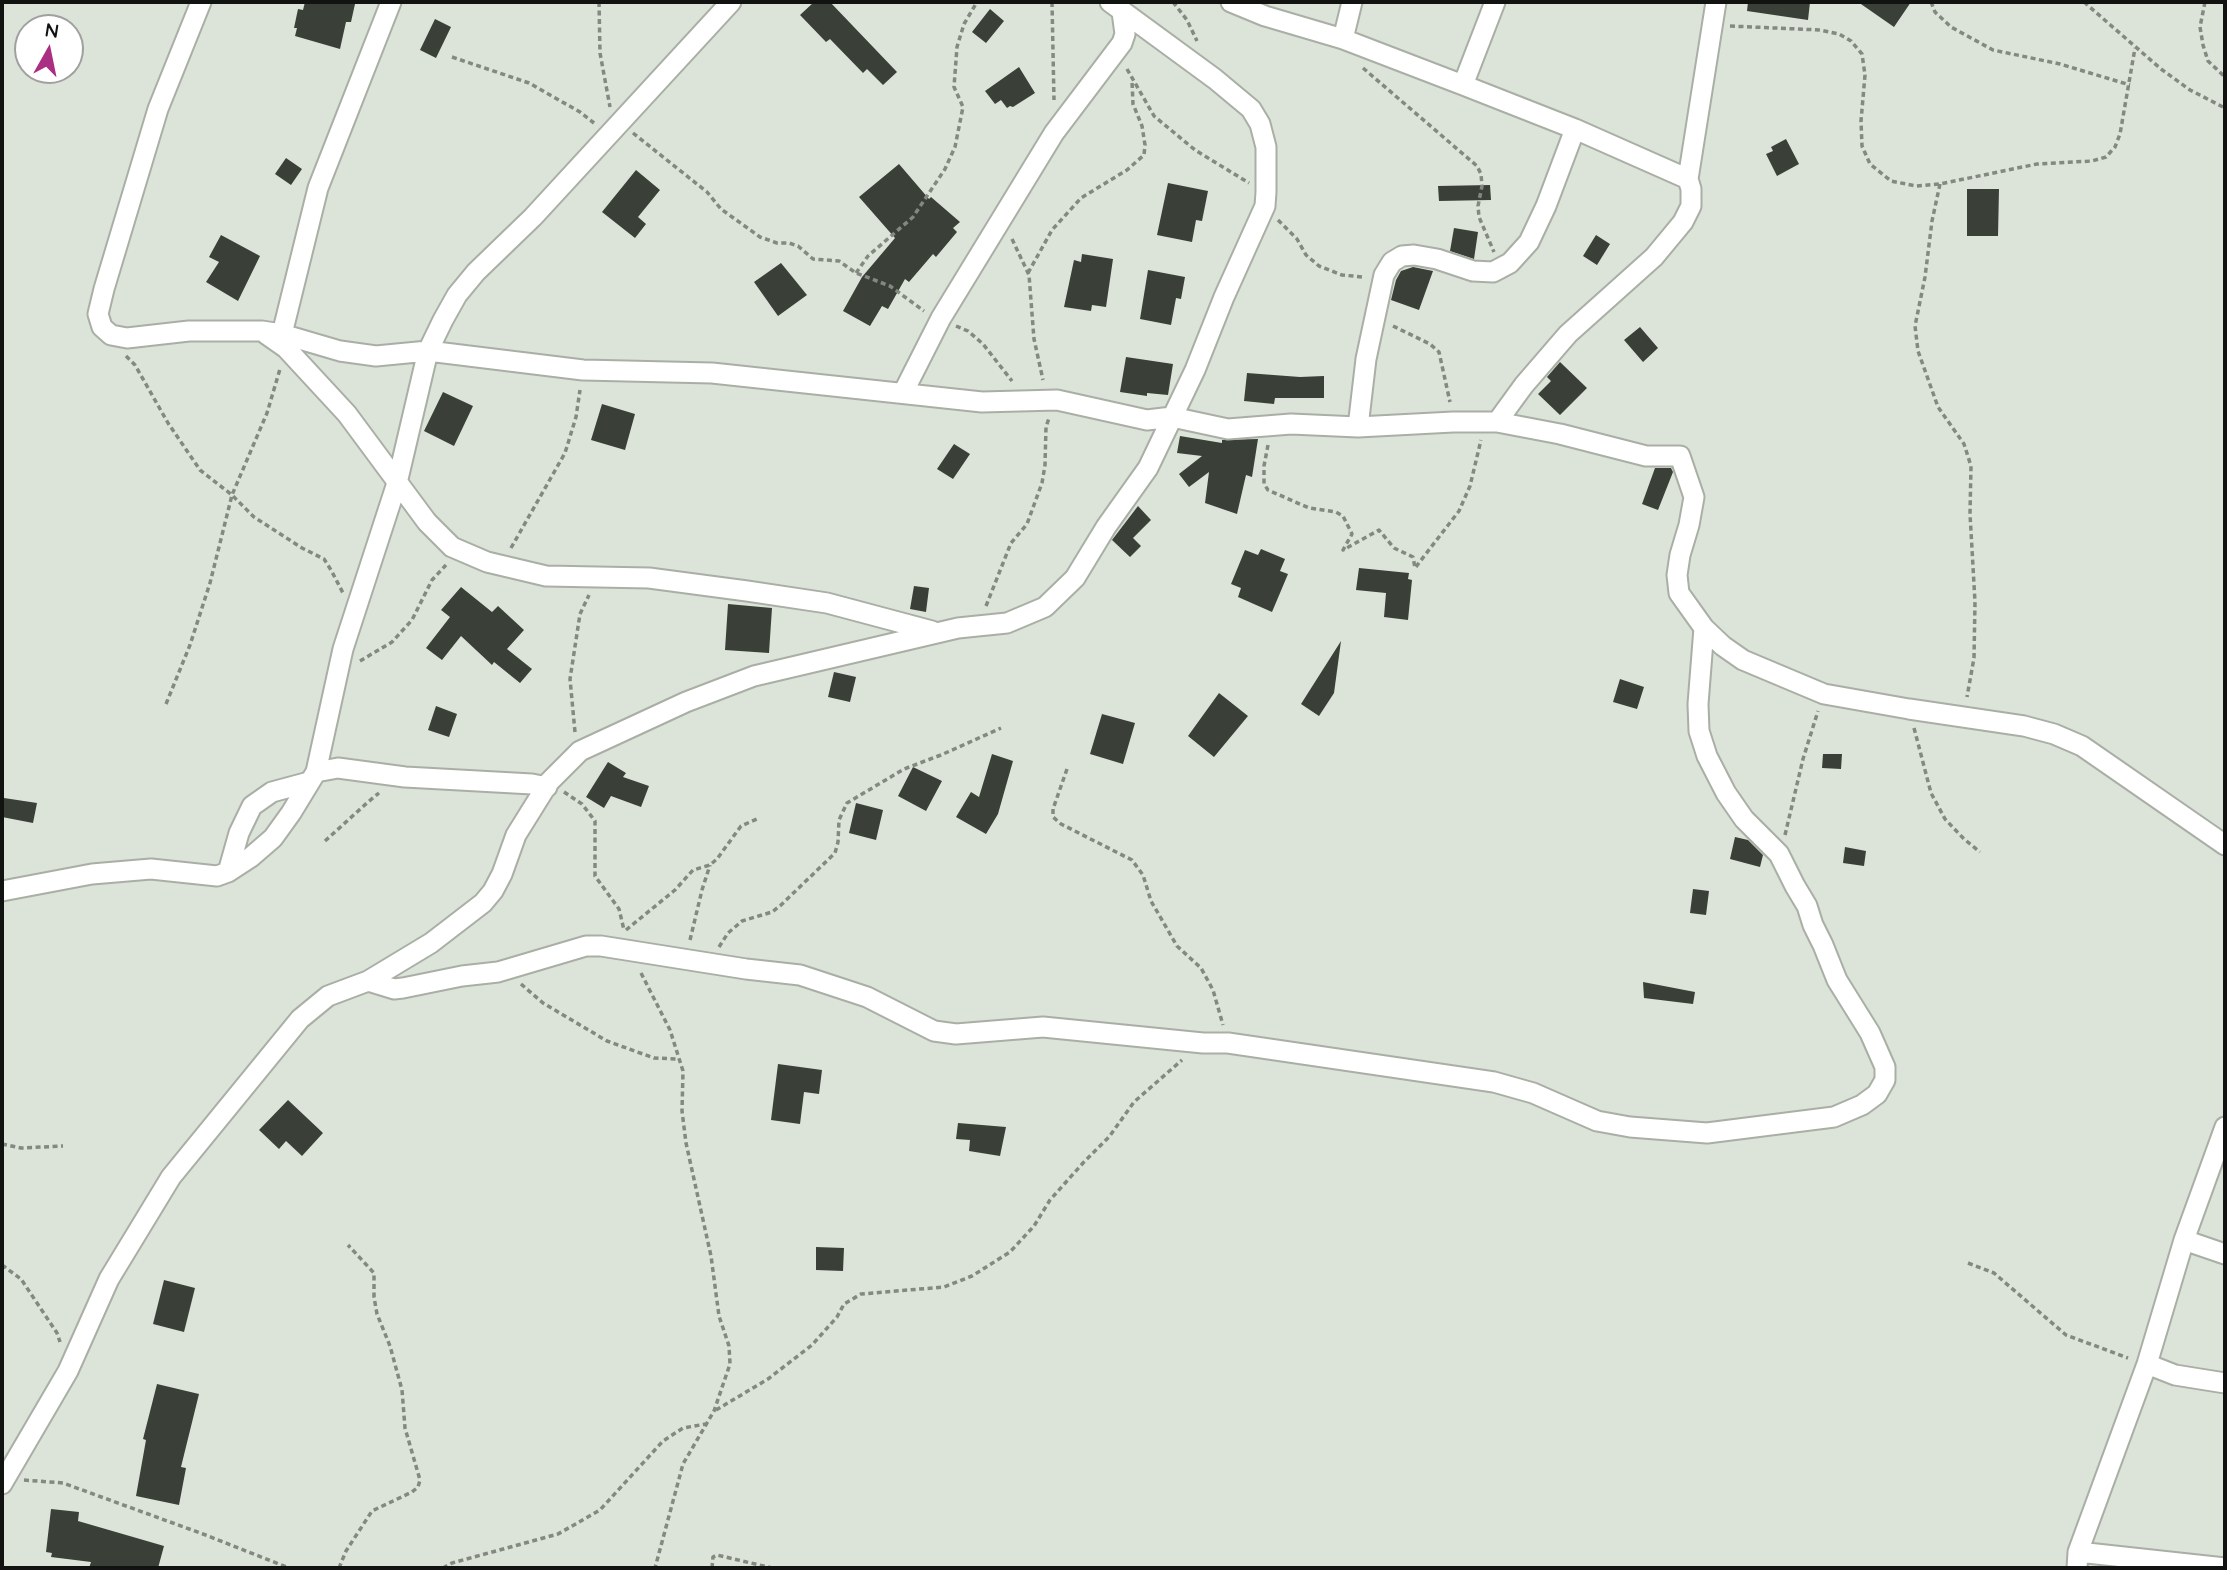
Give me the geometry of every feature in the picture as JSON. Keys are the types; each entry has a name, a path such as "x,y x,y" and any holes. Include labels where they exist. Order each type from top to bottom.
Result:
{"street":[{"path":"201,2 158,109 104,289 98,314 102,327 111,335 127,338 189,331 262,331 284,341 376,356 428,351 583,370 712,373 982,402 1052,400 1147,420 1172,417 1228,429 1291,424 1358,427 1492,422 1560,434 1646,456 1680,456 1695,496 1680,555 1677,575 1679,593 1704,628 1723,646 1743,660 1824,694 2024,726 2054,734 2082,746 2225,845"},
{"path":"284,341 318,188 390,2"},
{"path":"2,891 92,874 151,869 217,876 229,872 273,838 312,777 343,649 397,483 428,351 457,295 476,272 533,217 731,2"},
{"path":"1231,2 1267,9 1575,129 1688,179"},
{"path":"1342,39 1352,2"},
{"path":"1463,85 1495,2"},
{"path":"1492,422 1568,334 1654,257 1683,222 1691,206 1688,179 1716,2"},
{"path":"903,393 942,318 1054,133 1122,43 1125,34 1116,7"},
{"path":"3,1482 68,1371 109,1279 171,1177 300,1019 328,996 368,981 431,943 483,903 502,874 516,835 548,784 580,751 686,702 754,676 958,628 1007,623 1045,607 1075,578 1147,468 1195,370 1265,199 1266,147 1260,124 1251,109 1215,79 1116,7"},
{"path":"1358,427 1366,359 1384,275 1392,262 1402,256 1414,255 1437,259 1473,271 1493,272 1510,263 1529,242 1546,206 1575,129"},
{"path":"284,341 347,414 427,522 452,547 487,562 545,576 649,578 827,603 937,633"},
{"path":"368,981 394,989 498,972 586,946 630,950 800,975 867,997 934,1031 975,1034 1043,1027 1228,1044 1494,1082 1533,1093 1597,1121 1630,1127 1707,1133 1834,1117 1862,1105 1877,1094 1885,1080 1885,1067 1870,1033 1838,980 1807,906 1779,854 1744,819 1726,793 1707,756 1699,731 1698,705 1704,628"},
{"path":"229,872 239,833 252,806 272,792 338,768 405,777 548,784"},
{"path":"2225,1127 2185,1240 2147,1364 2078,1560 2225,1568"},
{"path":"2185,1240 2225,1254"},
{"path":"2147,1364 2175,1375 2225,1383"}],"path":[{"path":"599,2 600,53 615,129"},
{"path":"856,273 868,256 913,217 945,169 955,147 963,107 954,88 957,47 964,24 977,2"},
{"path":"1052,2 1054,133"},
{"path":"1931,2 1935,12 1951,27 1993,50 2060,64 2130,85"},
{"path":"2084,2 2161,69 2190,90 2225,108"},
{"path":"2205,2 2200,27 2203,44 2208,61 2225,77"},
{"path":"1714,26 1820,30 1839,33 1851,41 1861,54 1865,75 1862,146 1870,164 1891,181 1916,186 1940,184 2037,164 2092,161 2106,157 2115,147 2120,134 2135,48"},
{"path":"1122,43 1128,73 1154,116 1170,131 1265,199 1297,239 1306,255 1319,266 1342,275 1384,275"},
{"path":"452,57 529,83 615,129 706,192 721,209 760,237 798,246 813,259 839,261 856,273 890,286 928,314 968,331 983,344 1014,383"},
{"path":"1358,64 1477,166 1482,186 1479,217 1492,243 1499,269"},
{"path":"1028,273 1052,230 1081,198 1127,170 1144,155 1142,127 1133,104 1132,81"},
{"path":"1940,184 1916,326 1918,351 1938,407 1964,444 1971,467 1969,514 1975,602 1974,658 1963,717"},
{"path":"986,608 1012,543 1027,524 1042,483 1046,427 1052,400 1034,339 1032,289 1028,273 1002,220"},
{"path":"1377,309 1389,323 1430,344 1438,352 1453,422"},
{"path":"111,335 135,365 168,423 200,470 232,495 254,517 324,559 338,586 356,611"},
{"path":"166,704 190,645 210,583 232,495 267,413 284,341"},
{"path":"506,566 507,556 565,453 576,417 583,370"},
{"path":"1272,426 1264,466 1264,484 1268,490 1309,508 1336,512 1343,516 1352,534 1343,550 1379,530 1394,548 1413,557 1415,568 1459,511 1492,422"},
{"path":"338,676 392,642 412,620 432,580 460,550"},
{"path":"580,751 573,726 570,679 580,614 590,594 615,577"},
{"path":"1779,854 1788,827 1803,759 1824,694"},
{"path":"1909,709 1931,793 1945,819 1980,852"},
{"path":"708,963 728,933 742,921 772,912 835,853 839,820 846,803 904,769 1001,728"},
{"path":"1067,769 1053,809 1053,817 1061,824 1132,860 1143,875 1151,901 1177,946 1201,968 1213,990 1228,1044"},
{"path":"325,841 368,802 405,777"},
{"path":"548,784 582,804 595,821 595,876 619,909 624,931 676,890 693,870 710,865 717,859 741,826 759,818"},
{"path":"685,959 710,865"},
{"path":"630,950 670,1030 680,1059 686,1143 712,1256 719,1316 729,1346 730,1364 715,1411 683,1464 655,1568"},
{"path":"498,972 518,981 543,1003 607,1041 654,1058 680,1059"},
{"path":"715,1411 768,1379 812,1345 837,1317 844,1304 861,1294 944,1287 972,1276 1010,1252 1034,1226 1051,1200 1075,1172 1109,1137 1134,1102 1203,1043"},
{"path":"2,1144 21,1148 63,1146"},
{"path":"339,1568 346,1551 372,1511 412,1492 418,1487 420,1480 405,1428 402,1390 390,1346 377,1314 374,1273 348,1245"},
{"path":"1968,1263 1993,1273 2066,1335 2147,1364"},
{"path":"2,1265 21,1279 57,1333 66,1356 68,1371"},
{"path":"443,1568 452,1563 558,1534 600,1510 663,1441 683,1428 707,1423"},
{"path":"3,1482 62,1483 289,1568"},
{"path":"712,1568 713,1557 717,1555 772,1568"}],"building":[{"path":"305,2 355,4 351,22 346,22 340,49 295,36 298,9 303,10"},
{"path":"814,2 830,2 897,72 883,85 867,69 863,73 830,39 826,42 800,15"},
{"path":"1748,2 1810,2 1808,20 1747,11"},
{"path":"1858,2 1911,2 1894,27"},
{"path":"990,9 1004,21 986,43 972,32"},
{"path":"435,19 451,27 436,58 420,50"},
{"path":"1019,67 1035,93 1013,107 1007,108 1001,100 995,104 985,91"},
{"path":"1786,139 1799,164 1777,176 1766,154 1773,151 1771,147"},
{"path":"286,158 302,169 291,185 275,174"},
{"path":"899,164 929,199 931,197 960,222 953,228 957,232 936,257 933,254 909,282 905,279 888,309 882,306 870,326 843,311 862,277 895,238 859,197"},
{"path":"636,170 660,190 638,217 646,224 635,238 602,212"},
{"path":"1168,183 1208,191 1202,221 1196,220 1192,242 1157,235"},
{"path":"1490,185 1491,200 1439,201 1438,186"},
{"path":"1967,189 1999,189 1998,236 1967,236"},
{"path":"1454,228 1478,232 1474,259 1450,251"},
{"path":"221,235 260,256 238,301 206,282 219,262 209,257"},
{"path":"1596,235 1610,244 1597,265 1583,256"},
{"path":"1082,254 1113,259 1106,307 1092,305 1091,311 1064,307 1074,260 1081,262"},
{"path":"781,263 807,295 778,316 754,282"},
{"path":"1413,267 1433,271 1419,310 1391,300 1401,271"},
{"path":"1148,270 1185,277 1181,299 1176,298 1171,325 1140,319"},
{"path":"1640,327 1658,348 1643,362 1624,340"},
{"path":"1126,357 1173,364 1168,395 1147,393 1147,396 1120,392"},
{"path":"1560,362 1587,388 1560,415 1538,394 1551,381 1547,377"},
{"path":"1247,373 1324,376 1324,398 1275,398 1274,404 1244,401"},
{"path":"443,392 473,406 454,446 424,431"},
{"path":"602,404 635,414 625,450 591,440"},
{"path":"1180,436 1222,443 1222,440 1258,439 1252,477 1246,475 1237,514 1205,503 1209,472 1189,487 1179,474 1202,456 1177,453"},
{"path":"954,444 970,454 953,479 937,469"},
{"path":"1655,468 1671,468 1673,472 1658,510 1642,504"},
{"path":"1138,506 1151,520 1133,538 1141,546 1130,557 1112,540"},
{"path":"1261,549 1285,559 1280,571 1288,574 1272,612 1238,597 1241,588 1231,584 1245,550 1258,555"},
{"path":"1359,568 1409,573 1408,579 1412,580 1408,620 1384,617 1386,593 1356,590"},
{"path":"914,586 929,588 926,612 910,609"},
{"path":"461,587 492,612 498,606 524,630 507,649 532,669 520,683 494,662 492,665 461,636 442,660 426,648 450,617 441,610"},
{"path":"728,604 772,608 769,653 725,650"},
{"path":"1341,641 1334,693 1319,716 1301,704"},
{"path":"834,672 856,677 850,702 828,697"},
{"path":"1620,679 1644,687 1637,709 1613,702"},
{"path":"1219,693 1248,716 1214,757 1188,736"},
{"path":"436,706 457,714 449,737 428,730"},
{"path":"1102,714 1135,723 1123,764 1090,754"},
{"path":"992,754 1013,761 998,814 986,834 956,817 971,792 979,797"},
{"path":"1823,754 1842,754 1841,769 1822,768"},
{"path":"608,762 626,773 623,777 649,786 641,807 611,796 604,808 586,797"},
{"path":"913,767 942,781 926,811 898,796"},
{"path":"4,798 37,803 33,823 2,817"},
{"path":"856,803 883,810 876,840 849,833"},
{"path":"1735,837 1748,840 1763,855 1760,867 1730,859"},
{"path":"1845,847 1866,851 1864,866 1843,863"},
{"path":"1693,889 1709,891 1706,915 1690,913"},
{"path":"1643,982 1695,992 1693,1004 1644,998"},
{"path":"778,1064 822,1070 819,1094 804,1092 800,1124 771,1120"},
{"path":"288,1100 323,1133 302,1156 286,1141 279,1149 259,1130"},
{"path":"958,1123 1006,1127 1000,1156 969,1151 970,1140 956,1139"},
{"path":"816,1247 844,1248 843,1271 816,1270"},
{"path":"164,1280 195,1288 184,1332 153,1324"},
{"path":"157,1384 199,1394 181,1467 186,1468 179,1505 136,1496 146,1440 143,1439"},
{"path":"51,1509 79,1512 78,1521 164,1546 158,1568 89,1568 91,1562 51,1557 52,1553 46,1552"}]}
